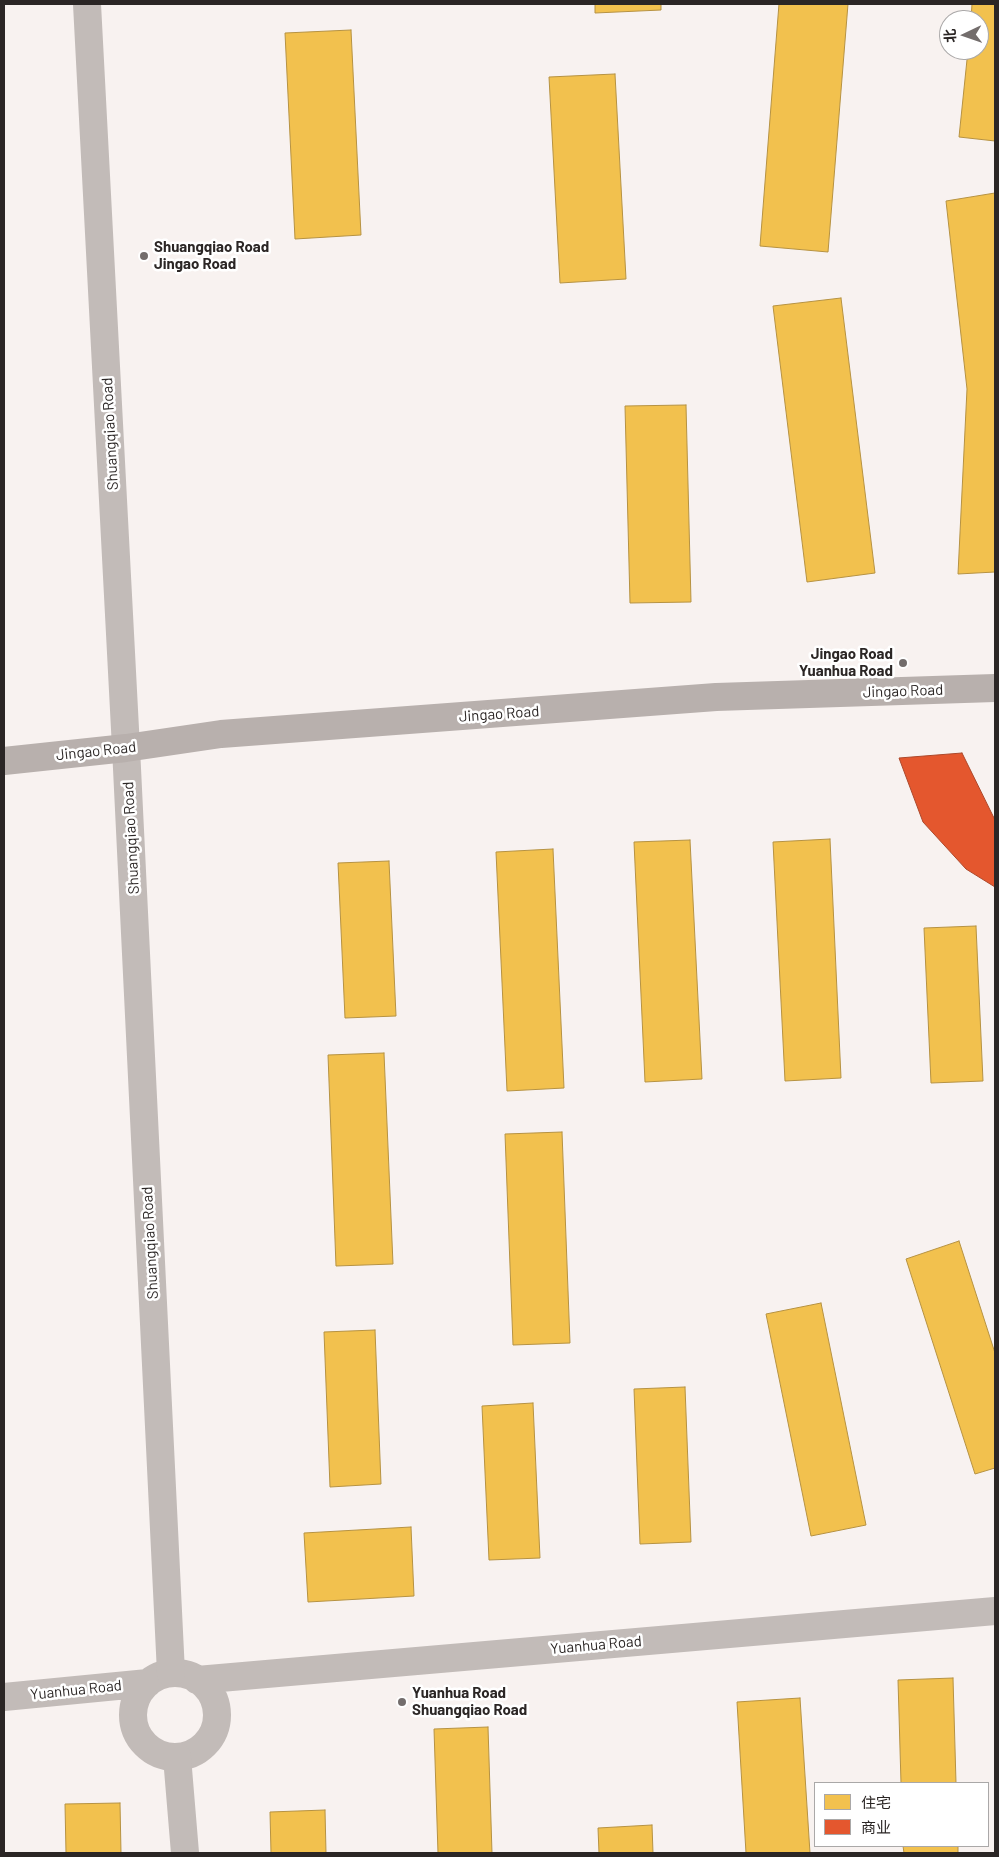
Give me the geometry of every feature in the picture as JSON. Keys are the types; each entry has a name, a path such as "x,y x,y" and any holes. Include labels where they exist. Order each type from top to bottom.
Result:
{"main road":[{"name":"Jingao Road","path":"4,761 126,748 221,734 716,697 995,688"}],"street":[{"name":"Shuangqiao Road","path":"87,4 172,1679"},
{"name":"Yuanhua Road","path":"4,1697 172,1679 995,1611"},
{"path":"172,1679 207,1688 213,1700 216,1713 215,1726 210,1738 201,1748 190,1755 177,1757 164,1756 152,1751 142,1743 136,1731 133,1718 134,1705 139,1693 172,1679"},
{"path":"177,1757 186,1853"}],"building: 住宅":[{"path":"595,4 661,4 661,10 595,13"},
{"path":"779,4 848,4 828,252 760,246"},
{"path":"972,4 995,4 995,141 959,137 967,60 989,60 989,10 972,10"},
{"path":"351,30 361,235 295,239 285,33"},
{"path":"615,74 626,279 560,283 549,77"},
{"path":"995,193 995,572 958,574 967,389 946,201"},
{"path":"841,298 875,573 807,582 773,306"},
{"path":"686,405 691,602 630,603 625,406"},
{"path":"830,839 841,1078 785,1081 773,842"},
{"path":"690,840 702,1079 645,1082 634,842"},
{"path":"553,849 564,1088 507,1091 496,852"},
{"path":"389,861 396,1016 345,1018 338,863"},
{"path":"976,926 983,1081 931,1083 924,928"},
{"path":"384,1053 393,1264 336,1266 328,1055"},
{"path":"562,1132 570,1343 513,1345 505,1134"},
{"path":"959,1241 995,1353 995,1468 975,1474 906,1259"},
{"path":"821,1303 866,1525 811,1536 766,1314"},
{"path":"375,1330 381,1484 330,1487 324,1332"},
{"path":"685,1387 691,1542 640,1544 634,1389"},
{"path":"533,1403 540,1558 489,1560 482,1406"},
{"path":"411,1527 414,1596 308,1602 304,1533"},
{"path":"953,1678 956,1782 901,1782 898,1680"},
{"path":"800,1698 810,1853 746,1853 737,1702"},
{"path":"488,1727 492,1853 438,1853 434,1729"},
{"path":"120,1803 121,1853 66,1853 65,1804"},
{"path":"325,1810 326,1853 271,1853 270,1812"},
{"path":"652,1825 653,1853 599,1853 598,1828"},
{"path":"903,1847 958,1847 958,1853 904,1853"}],"building: 商业":[{"path":"962,753 995,820 995,887 966,869 923,822 899,758"}],"place":[{"name":"Shuangqiao Road Jingao Road","path":"144,256"},
{"name":"Jingao Road Yuanhua Road","path":"903,663"},
{"name":"Yuanhua Road Shuangqiao Road","path":"402,1702"}]}
